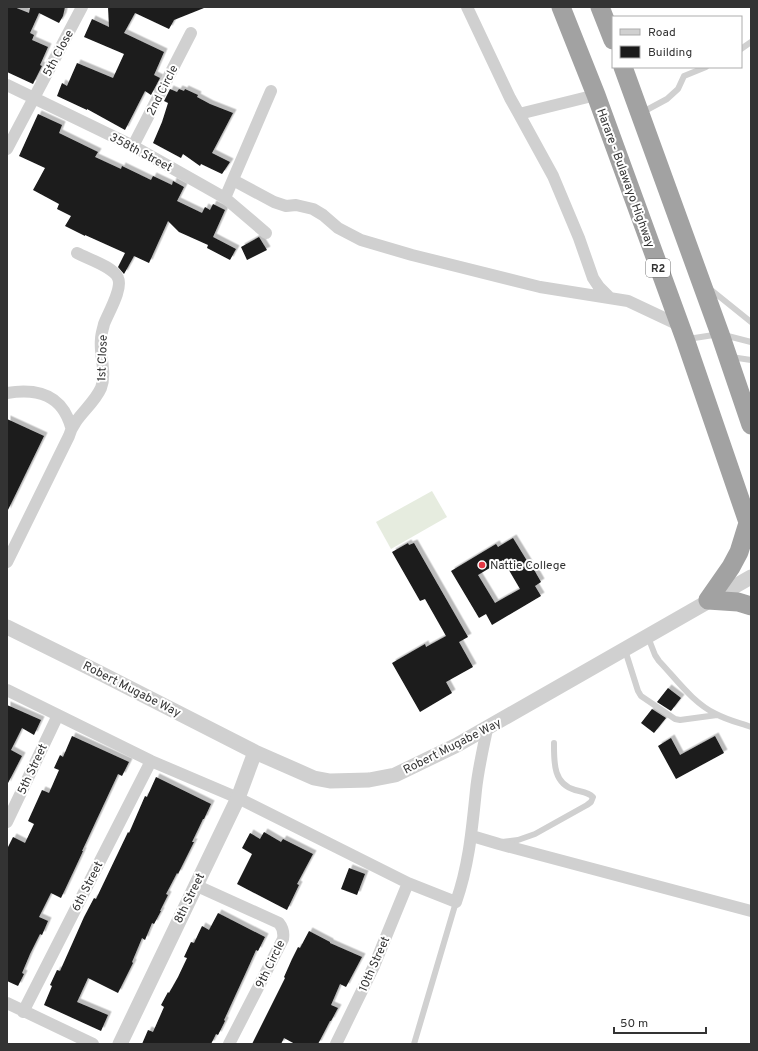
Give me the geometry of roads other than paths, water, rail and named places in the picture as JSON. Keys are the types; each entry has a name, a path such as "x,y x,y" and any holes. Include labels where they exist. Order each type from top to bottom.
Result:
{"highway":[{"name":"Harare - Bulawayo Highway","path":"561,7 596,95 682,332 750,527"},
{"path":"600,7 612,37"},
{"path":"623,68 720,334 751,425"},
{"path":"708,600 731,567 750,527"},
{"path":"708,600 738,602 751,606"}],"street":[{"name":"5th Close","path":"7,149 82,7"},
{"path":"467,7 510,98 553,176 579,238 593,278 599,287 610,298"},
{"name":"2nd Circle","path":"133,146 191,33"},
{"name":"358th Street","path":"7,85 133,146 225,198 266,233"},
{"path":"225,198 271,91"},
{"path":"519,114 596,95"},
{"path":"233,180 274,202 286,206 296,205 313,209 323,215 338,228 361,240 540,287 628,301 682,332"},
{"name":"1st Close","path":"7,562 69,436 71,427 86,410 100,388 104,378 101,340 105,324 120,286 118,278 112,270 77,253"},
{"path":"7,393 22,391 47,396 58,403 66,413 71,427"},
{"name":"Robert Mugabe Way","path":"7,627 255,752 314,778 330,781 369,780 395,775 487,729 751,576"},
{"path":"7,690 152,761 238,798 408,882 456,902 462,885 472,836 476,788 487,729"},
{"name":"5th Street","path":"7,822 58,715"},
{"name":"8th Street","path":"120,1044 238,798 255,752"},
{"name":"6th Street","path":"23,1012 152,761"},
{"path":"472,836 751,911"},
{"name":"10th Street","path":"336,1044 374,966 408,882"},
{"name":"9th Circle","path":"195,885 279,923 282,926 283,940 229,1044"},
{"path":"7,1003 23,1012 93,1044"}],"lane":[{"path":"742,48 751,42"},
{"path":"640,114 667,98 678,89 684,76 704,68"},
{"path":"701,281 751,322"},
{"path":"682,332 720,334 751,342"},
{"path":"727,357 751,360"},
{"path":"648,636 655,655 692,697 704,708 717,715 751,727"},
{"path":"624,649 638,691 645,700 675,719 680,720 717,715"},
{"path":"499,844 518,840 535,834 587,805 593,800 593,797 590,794 570,789 560,780 556,773 554,761 554,743"},
{"path":"414,1044 456,902"}],"place":[{"name":"Nattie College","path":"482,565"}]}
